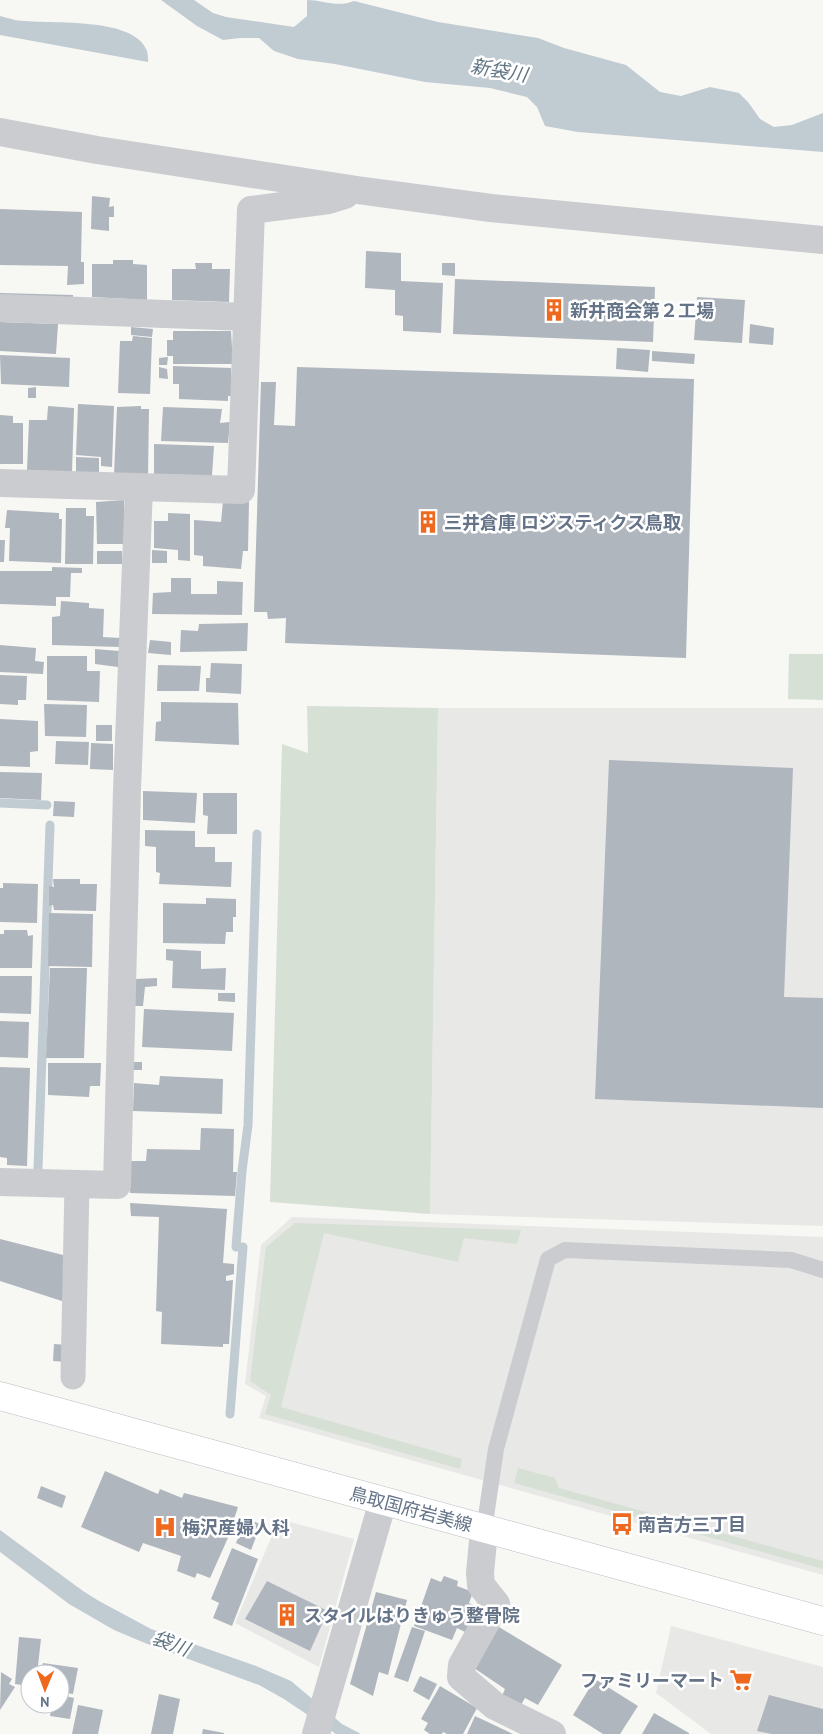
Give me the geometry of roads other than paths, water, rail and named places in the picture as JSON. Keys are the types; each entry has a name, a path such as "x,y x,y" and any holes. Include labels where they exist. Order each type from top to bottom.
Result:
{"main road":[{"name":"鳥取国府岩美線","path":"0,1396 484,1530 823,1621"}],"street":[{"path":"0,132 97,150 357,190 490,208 823,240"},
{"path":"0,483 241,490 251,210 329,200 357,190"},
{"path":"0,308 247,317"},
{"path":"0,1182 117,1185 127,790 139,488"},
{"path":"73,1377 78,1185"},
{"path":"316,1734 383,1501"},
{"path":"484,1530 480,1573 481,1584 496,1604 462,1665 461,1677 495,1706 552,1734"}],"lane":[{"path":"484,1530 496,1449 548,1259 565,1250 791,1260 823,1270"}],"water":[{"name":"新袋川","path":"161,0 194,0 213,13 226,17 294,27 307,16 307,0 336,4 354,1 438,22 538,38 564,48 626,65 660,92 681,96 710,87 739,93 760,119 774,127 792,125 823,113 823,152 578,132 545,126 537,107 527,97 490,88 425,82 335,64 298,59 274,51 259,38 223,40 197,26"},
{"path":"0,16 15,20 87,24 125,32 139,40 147,51 148,62 0,35"},
{"name":"袋川","path":"0,1530 99,1601 151,1629 256,1666 291,1681 342,1724 361,1734 336,1734 284,1699 259,1685 114,1630 69,1604 0,1552"}],"waterway":[{"path":"0,803 47,805"},
{"path":"38,1169 50,825"},
{"path":"230,1414 243,1247 236,1247 248,1125 257,834"}],"place":[{"name":"新井商会第２工場","path":"554,310"},
{"name":"三井倉庫 ロジスティクス鳥取","path":"428,522"},
{"name":"南吉方三丁目","path":"622,1524"},
{"name":"梅沢産婦人科","path":"165,1527"},
{"name":"スタイルはりきゅう整骨院","path":"287,1615"},
{"name":"ファミリーマート","path":"741,1680"}]}
